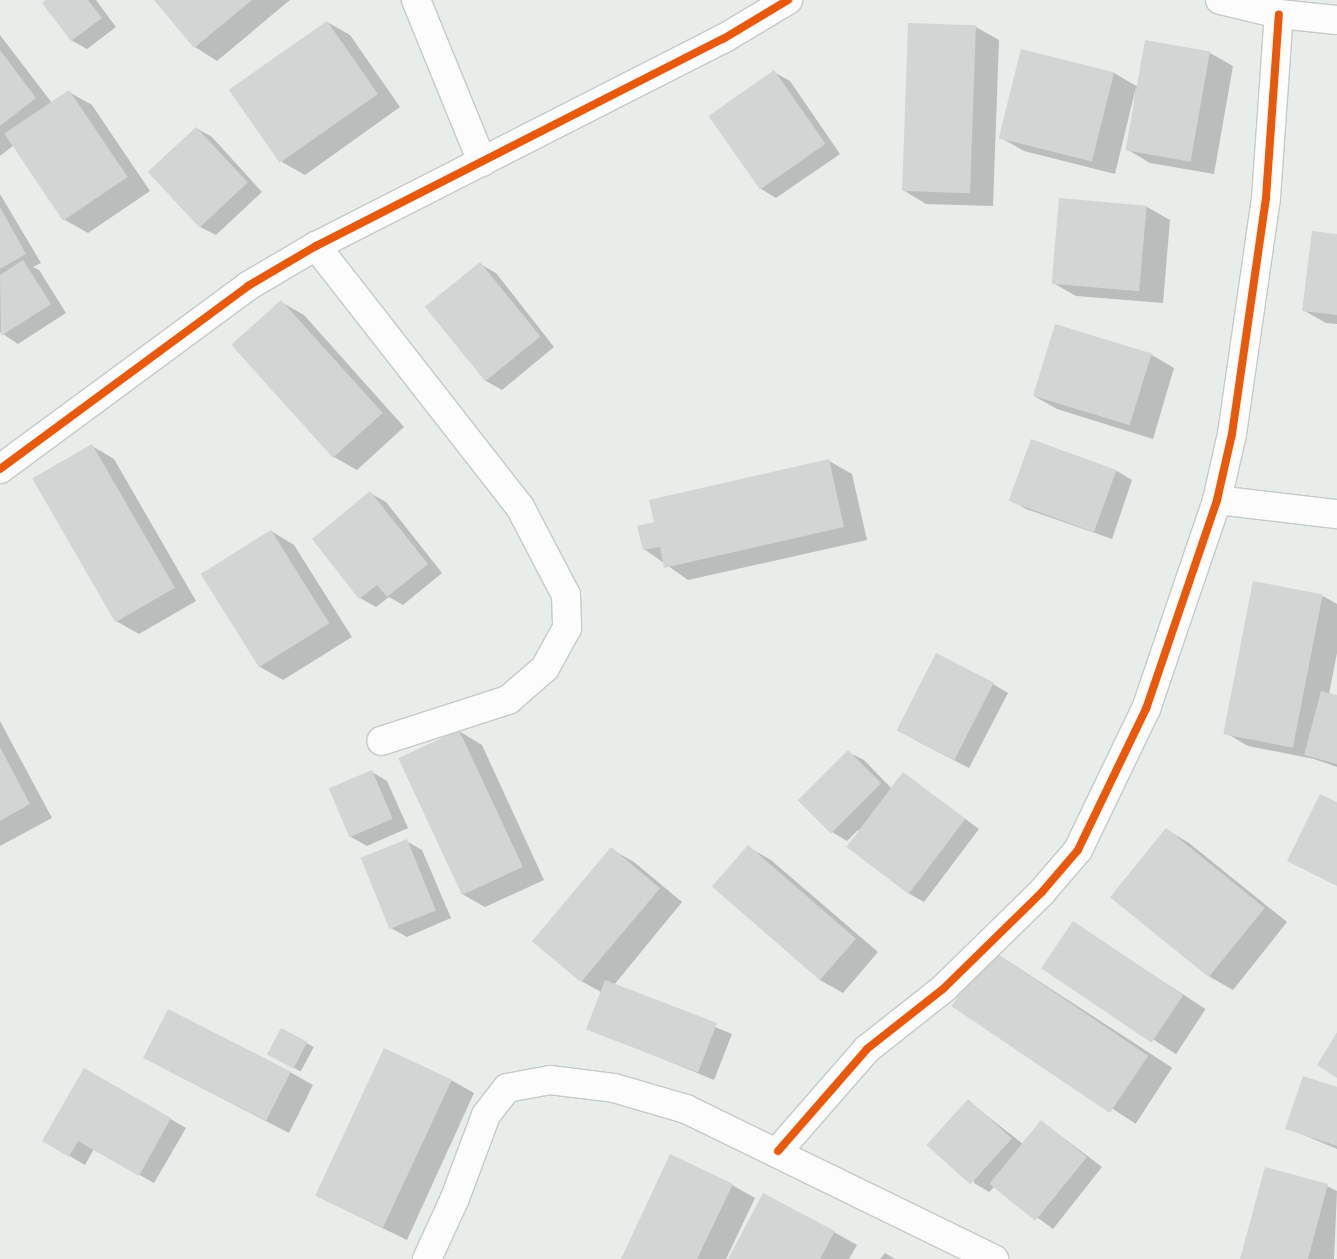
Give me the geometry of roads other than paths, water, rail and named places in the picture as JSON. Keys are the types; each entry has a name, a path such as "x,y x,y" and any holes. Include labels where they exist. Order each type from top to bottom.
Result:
{"street":[{"path":"416,0 482,162"},
{"path":"0,469 248,286 316,246 723,39 788,0"},
{"path":"1220,0 1279,14 1337,20"},
{"path":"778,1151 867,1049 943,989 1042,892 1078,850 1146,709 1217,500 1232,434 1266,198 1279,14"},
{"path":"316,246 520,507 566,595 567,628 545,668 508,700 381,741"},
{"path":"1217,500 1337,514"},
{"path":"431,1258 486,1115 507,1088 550,1080 614,1088 686,1109 778,1151 994,1259"}]}
